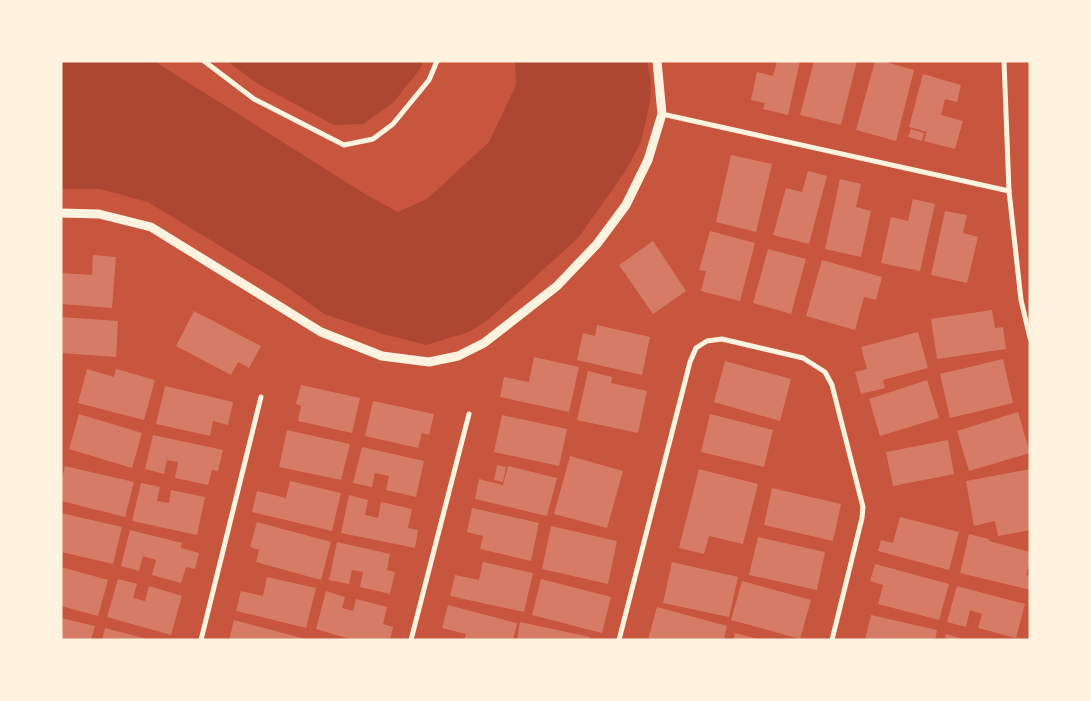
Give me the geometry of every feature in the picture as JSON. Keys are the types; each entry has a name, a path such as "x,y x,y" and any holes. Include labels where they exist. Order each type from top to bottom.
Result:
{"street":[{"path":"204,61 254,99 344,145 373,139 393,124 430,80 437,61"},
{"path":"61,213 99,214 151,226 321,332 382,356 429,362 458,356 484,343 557,286 597,244 626,205 648,160 662,114 657,61"},
{"path":"1004,61 1009,191 1022,300 1030,338"},
{"path":"662,114 1009,191"},
{"path":"619,640 690,362 696,348 707,341 722,339 803,358 825,372 832,385 863,507 862,518 832,640"},
{"path":"201,640 261,397"},
{"path":"411,640 469,414"}],"shaded area":[{"path":"61,61 154,61 365,194 398,212 427,199 489,142 516,85 515,61 647,61 651,83 650,102 641,142 625,172 578,238 489,319 469,332 426,345 383,334 324,314 284,285 148,202 100,189 61,189"},
{"path":"227,61 423,61 420,69 393,103 363,124 334,125 258,84"}],"building":[{"path":"777,61 800,61 788,115 763,109 765,103 751,100 757,72 773,76"},
{"path":"814,61 857,61 841,125 800,115"},
{"path":"875,61 882,61 914,70 896,141 856,130"},
{"path":"923,74 961,85 957,102 945,99 941,115 963,121 955,149 924,141 927,132 909,127"},
{"path":"911,129 924,133 922,141 908,137"},
{"path":"731,155 772,164 756,232 716,222"},
{"path":"808,171 827,176 809,244 773,235 786,188 802,192"},
{"path":"840,179 861,184 856,207 871,211 861,257 825,249"},
{"path":"913,199 935,204 920,271 881,263 891,217 908,221"},
{"path":"945,211 967,215 963,233 978,237 967,283 931,275"},
{"path":"710,231 755,243 740,301 701,291 706,271 699,270"},
{"path":"653,241 686,291 653,314 619,265"},
{"path":"768,249 806,259 791,314 753,303"},
{"path":"93,255 116,257 112,308 61,304 61,273 92,275"},
{"path":"822,260 882,277 876,300 864,297 855,330 806,316"},
{"path":"992,310 995,328 1003,327 1006,349 937,359 931,319"},
{"path":"194,311 261,346 249,368 238,362 231,375 176,346"},
{"path":"61,317 118,321 116,357 61,353"},
{"path":"597,325 650,337 642,375 577,360 583,333 595,336"},
{"path":"918,332 928,368 883,380 885,388 861,394 855,372 867,369 861,347"},
{"path":"534,357 579,367 569,412 500,397 504,377 529,382"},
{"path":"1003,359 1013,403 950,418 940,374"},
{"path":"725,361 791,379 780,421 714,402"},
{"path":"87,369 114,377 116,369 155,380 144,420 78,403"},
{"path":"588,371 612,377 611,383 647,391 638,433 577,420"},
{"path":"927,380 939,418 880,436 869,399"},
{"path":"301,385 360,398 352,433 298,421 301,406 296,404"},
{"path":"165,386 233,402 228,425 213,421 210,436 156,424"},
{"path":"373,401 434,414 429,435 422,433 418,448 365,436"},
{"path":"1018,412 1030,453 969,471 957,431"},
{"path":"79,414 142,433 132,468 69,449"},
{"path":"710,414 773,430 764,467 701,452"},
{"path":"502,415 567,429 559,466 494,452"},
{"path":"287,430 350,444 341,480 279,467"},
{"path":"153,435 223,450 218,471 212,470 208,485 175,478 178,462 167,460 164,474 145,469"},
{"path":"948,440 954,474 893,486 886,452"},
{"path":"362,447 424,461 416,497 386,490 389,476 375,473 372,487 353,483"},
{"path":"570,456 623,471 607,528 554,514"},
{"path":"497,465 506,467 503,482 494,480"},
{"path":"65,466 134,482 125,517 61,501 61,481"},
{"path":"508,466 557,478 547,516 475,499 479,479 503,485"},
{"path":"699,469 758,484 743,544 709,536 704,554 679,548"},
{"path":"1030,469 1030,530 998,536 995,521 974,526 966,481"},
{"path":"290,481 341,493 332,531 252,512 257,491 286,498"},
{"path":"141,483 160,487 157,501 169,503 171,490 205,497 197,535 132,521"},
{"path":"772,488 841,504 833,541 764,525"},
{"path":"349,495 368,500 365,515 378,518 381,502 412,509 408,528 418,530 415,548 341,533"},
{"path":"472,508 539,523 531,561 480,549 483,536 467,532"},
{"path":"61,513 122,527 113,564 61,552"},
{"path":"900,517 959,532 949,570 878,551 881,540 893,543"},
{"path":"257,522 331,542 321,580 256,562 259,550 250,547"},
{"path":"551,526 617,541 608,584 542,569"},
{"path":"130,530 182,543 181,548 199,553 195,569 186,567 181,583 152,575 156,560 143,556 139,571 121,566"},
{"path":"969,534 1030,552 1030,561 1026,575 1030,576 1030,590 960,573"},
{"path":"758,537 825,552 817,590 749,575"},
{"path":"337,542 390,554 387,570 395,572 390,594 360,587 363,572 352,570 349,584 329,580"},
{"path":"483,562 533,573 524,612 450,596 455,575 479,580"},
{"path":"672,562 738,577 729,617 663,603"},
{"path":"875,564 949,584 939,620 878,604 883,585 870,581"},
{"path":"61,567 108,580 98,616 61,606"},
{"path":"267,577 316,588 306,628 236,611 241,591 263,596"},
{"path":"118,579 137,584 133,598 145,601 149,586 182,596 171,635 107,617"},
{"path":"541,579 611,597 602,633 532,615"},
{"path":"742,581 811,600 800,639 731,620"},
{"path":"957,586 1025,604 1016,638 978,628 982,614 970,610 966,627 947,622"},
{"path":"326,591 345,597 342,608 353,611 356,599 387,607 383,624 393,627 390,640 353,640 316,629"},
{"path":"448,605 517,623 513,640 464,640 466,634 442,628"},
{"path":"657,607 727,626 724,640 648,640"},
{"path":"871,615 937,630 935,640 865,640"},
{"path":"61,618 95,626 91,640 61,640"},
{"path":"234,620 305,639 305,640 229,640"},
{"path":"520,622 590,637 590,640 517,640"},
{"path":"105,628 147,639 147,640 102,640"},
{"path":"735,633 758,639 758,640 733,640"},
{"path":"946,634 963,639 963,640 945,640"}]}
